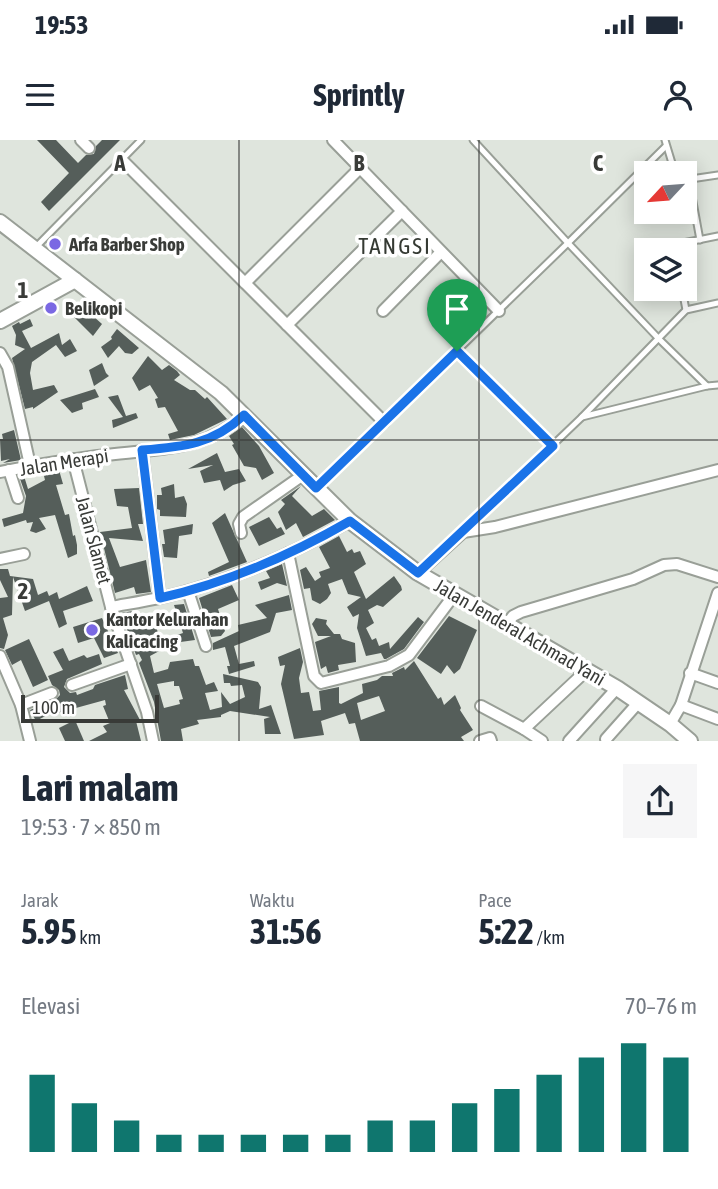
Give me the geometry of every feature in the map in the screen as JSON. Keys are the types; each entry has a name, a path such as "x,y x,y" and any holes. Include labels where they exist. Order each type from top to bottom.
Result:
{"main road":[{"name":"Jalan Jenderal Achmad Yani","path":"0,222 190,368 244,415 350,521 418,573 617,688 690,741"},
{"path":"0,321 75,280"}],"street":[{"path":"333,140 499,311"},
{"path":"121,159 384,422"},
{"path":"245,283 359,168"},
{"path":"287,325 402,211"},
{"path":"383,312 442,252"},
{"path":"0,353 8,367 30,465"},
{"name":"Jalan Merapi","path":"4,471 73,459 182,447 224,432 244,415"},
{"path":"142,450 160,598"},
{"name":"Jalan Slamet","path":"73,459 111,607 147,712 153,741"},
{"path":"418,573 463,532 495,527 718,470"},
{"path":"4,471 18,498"},
{"path":"241,533 239,524 243,517 303,475"},
{"path":"111,607 188,592 231,578 318,540 350,521"},
{"path":"288,553 314,676 321,683 389,666 409,655 454,595"},
{"path":"0,559 24,554"},
{"path":"507,624 513,616 521,612 633,579 664,565 677,564 718,576"},
{"path":"188,592 206,646"},
{"path":"670,724 681,705 718,593"},
{"path":"0,656 21,705 30,741"},
{"path":"72,685 131,664"},
{"path":"524,729 587,670"},
{"path":"691,673 718,683"},
{"path":"569,741 617,688"},
{"path":"21,705 52,693"},
{"path":"606,739 638,703"},
{"path":"681,705 718,719"},
{"path":"481,706 542,741"},
{"path":"480,741 490,738 491,741"}],"lane":[{"path":"34,249 141,140"},
{"path":"473,140 660,340 707,386"},
{"path":"316,488 568,243 665,143 671,161"},
{"path":"697,178 718,175"},
{"path":"696,224 699,240 718,236"},
{"path":"684,301 686,310"},
{"path":"463,532 582,418 686,310 718,303"},
{"path":"457,351 553,446"},
{"path":"582,418 718,385"}],"building":[{"path":"37,140 56,140 78,163 86,155 94,154 96,146 102,140 120,140 49,211 41,202 69,173"},
{"path":"80,305 102,324 93,336 71,314"},
{"path":"30,319 33,326 22,331 31,348 59,333 62,345 70,339 77,351 65,357 56,345 32,362 30,373 33,390 54,385 58,392 33,409 25,409 12,358 25,349 15,345 16,335 12,326"},
{"path":"117,329 139,348 132,354 125,353 119,346 108,358 101,347 112,339"},
{"path":"148,356 162,370 169,365 177,371 180,375 174,380 190,390 195,390 205,399 207,397 227,419 194,435 170,440 168,434 178,431 165,407 158,408 155,399 158,398 150,385 139,391 132,378"},
{"path":"102,363 109,376 94,386 89,370"},
{"path":"95,389 99,397 82,403 83,409 72,413 60,400"},
{"path":"118,395 126,416 136,413 138,418 113,428 112,420 123,417 108,397"},
{"path":"242,427 259,446 274,473 262,480 256,468 244,466 232,445 234,444 229,436"},
{"path":"14,430 21,460 3,463 10,459 1,461 0,439 3,439 2,434"},
{"path":"217,453 225,472 239,469 246,481 224,491 220,480 204,483 200,471 213,465 188,469"},
{"path":"59,470 63,484 56,485 65,515 69,514 77,545 77,554 68,558 55,515 39,518 46,529 36,533 30,531 33,522 27,523 26,520 4,527 2,519 23,513 26,496 19,476 24,476 28,489 45,480 43,472"},
{"path":"174,484 175,498 184,496 187,504 186,517 160,516 160,510 157,509 157,495 162,495 161,488"},
{"path":"301,486 292,496 312,516 324,509 335,520 303,537 296,523 286,530 278,512 285,504 281,500"},
{"path":"139,488 143,524 138,524 143,541 109,538 120,567 146,560 151,592 136,594 134,587 115,593 100,532 132,528 128,507 117,506 114,489"},
{"path":"225,513 247,562 209,576 208,572 229,562 212,523"},
{"path":"269,517 277,529 281,527 285,534 259,546 249,527"},
{"path":"193,524 192,534 179,536 177,558 164,557 163,530"},
{"path":"339,536 347,552 352,549 354,553 360,551 366,564 354,572 366,599 394,576 401,586 402,590 383,607 377,605 368,610 374,623 366,628 372,640 376,638 379,646 389,642 390,649 418,617 424,622 404,649 386,659 381,653 366,656 357,628 359,614 353,617 347,607 361,597 348,594 342,579 328,584 331,593 320,604 312,600 310,588 304,589 300,570 306,567 315,581 321,577 319,572 330,568 319,547"},
{"path":"282,564 287,586 277,583 261,590 258,582 270,578 266,571"},
{"path":"0,569 8,569 10,576 33,579 38,595 47,591 49,596 57,592 59,599 87,586 93,601 63,611 67,624 59,628 49,601 25,611 13,577 12,615 3,618 8,635 4,649 0,648 0,598 8,597 0,580"},
{"path":"232,585 239,600 218,609 225,631 221,636 211,637 199,598"},
{"path":"289,595 292,610 276,613 270,632 234,646 239,664 254,661 255,666 229,674 227,666 230,666 225,647 213,650 213,643 239,631 238,625 267,618 255,605"},
{"path":"184,604 195,640 166,644 163,649 150,656 154,673 168,669 170,662 193,659 195,666 199,666 206,685 214,682 218,691 205,693 210,710 222,707 221,692 230,704 245,697 242,685 231,686 230,683 224,683 223,674 258,682 261,687 259,709 271,705 281,734 265,734 264,719 270,717 230,711 221,717 197,720 199,724 181,729 183,741 161,741 154,702 139,663 142,660 139,654 136,655 121,613 133,611 136,619 153,614 160,641 183,633 174,605","holes":["174,681 174,686 179,686 183,699 179,700 180,704 164,708 157,684"]},
{"path":"449,616 477,630 460,669 454,674 447,665 441,674 417,658"},
{"path":"102,618 118,653 104,658 94,638 78,643 73,627"},
{"path":"316,618 327,620 326,624 334,634 340,634 342,639 355,643 356,662 338,665 339,670 328,673 326,666 321,669 315,642 331,636 318,636 312,624"},
{"path":"29,639 48,680 33,687 21,660 12,665 5,650"},
{"path":"63,648 69,661 84,655 87,658 99,654 102,664 67,679 64,687 70,693 76,692 77,695 93,689 95,685 125,675 128,689 124,690 140,720 136,721 141,741 89,741 107,732 103,726 110,723 103,706 106,705 105,700 54,714 53,712 36,721 30,710 55,700 60,695 48,676 63,670 53,652"},
{"path":"300,648 303,662 299,678 301,693 309,692 313,711 321,710 319,691 339,687 341,704 363,693 362,684 382,676 393,676 392,673 404,667 405,670 414,661 444,705 455,695 460,710 473,730 461,737 464,741 360,741 355,723 349,724 345,713 321,721 324,735 294,739 281,684 285,665 280,666 278,657","holes":["379,696 385,711 361,720 357,703"]},
{"path":"75,720 84,741 65,741 59,728"}],"place":[{"name":"Arfa Barber Shop","path":"55,244"},
{"name":"Belikopi","path":"51,308"},
{"name":"Kantor Kelurahan Kalicacing","path":"92,630"}],"district":[{"name":"TANGSI","path":"395,246"}],"route":[{"path":"457,351 553,446 418,573 350,521 318,540 231,578 160,598 142,450 182,447 207,440 224,432 244,415 316,488 457,351"}]}
